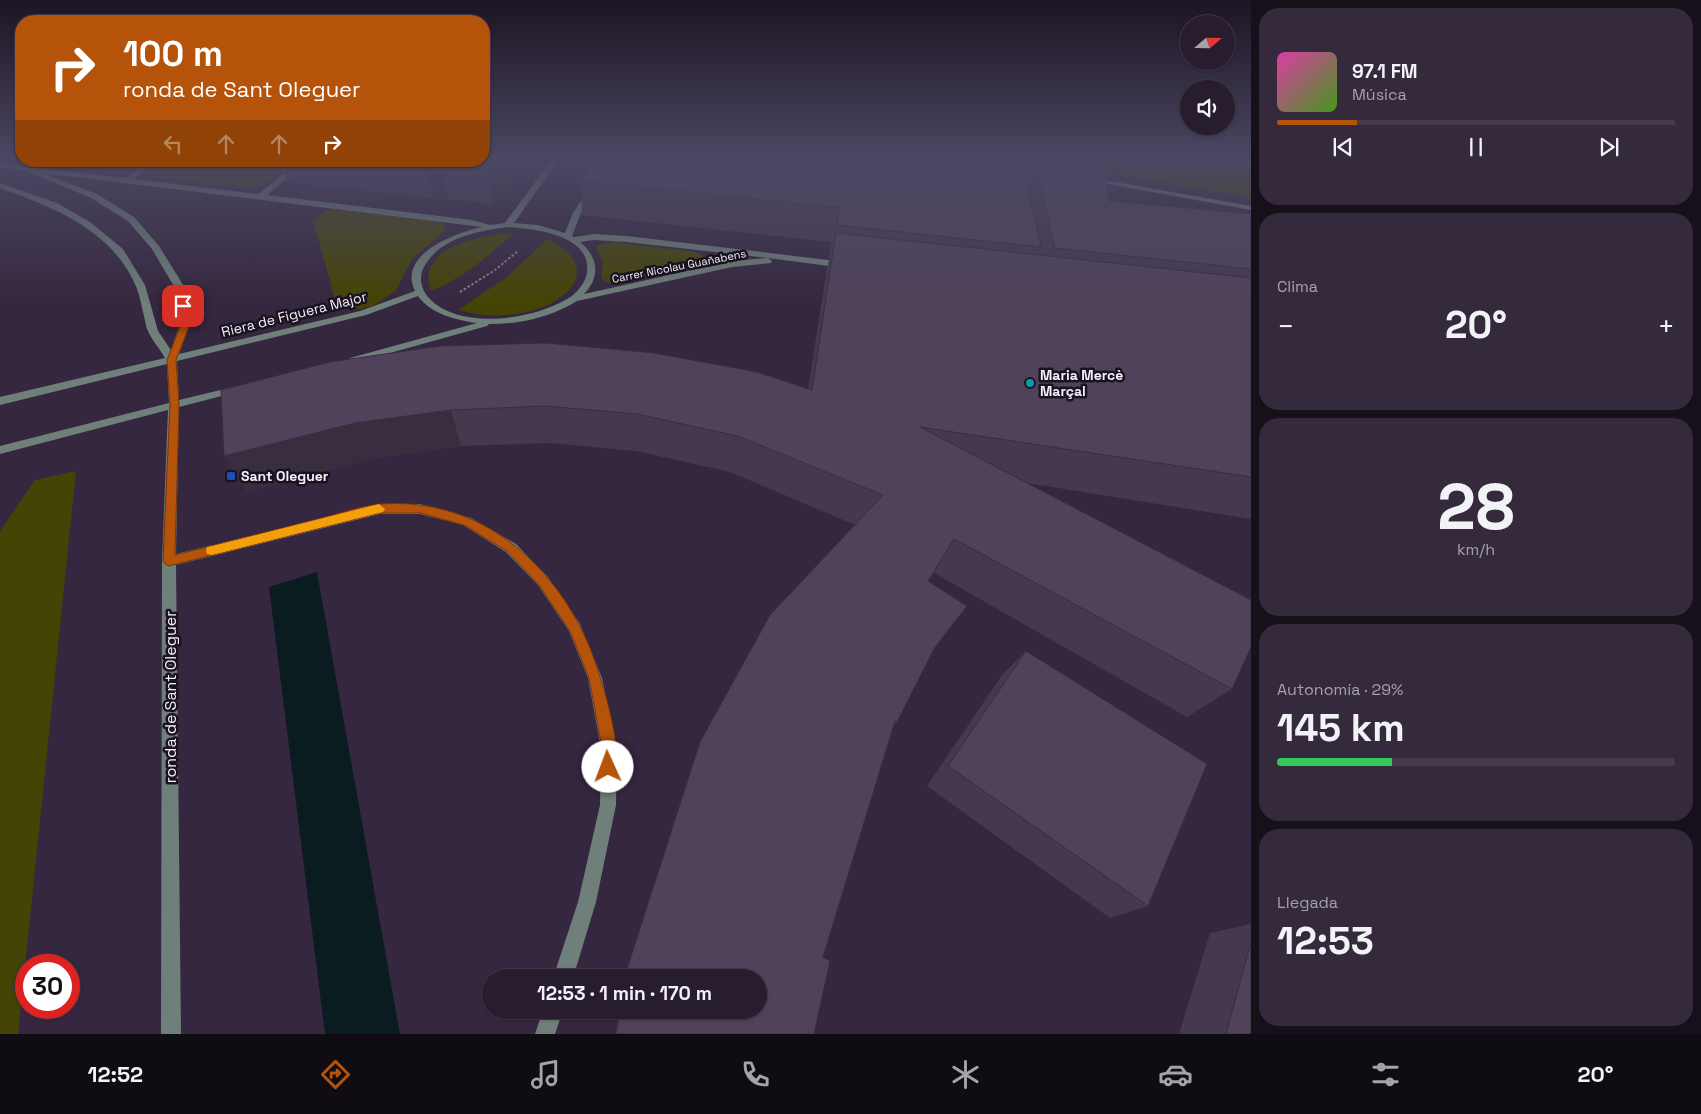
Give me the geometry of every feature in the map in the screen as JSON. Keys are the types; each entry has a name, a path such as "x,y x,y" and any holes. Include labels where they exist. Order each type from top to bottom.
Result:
{"street":[{"path":"58,207 87,224 120,251 140,286 153,332 172,360"},
{"name":"ronda de Sant Oleguer","path":"112,207 131,219 156,248 180,288 185,324 172,360 174,405 169,561 171,1034"},
{"path":"352,207 491,226"},
{"path":"508,225 521,207"},
{"path":"571,238 577,213 581,207"},
{"path":"508,225 542,227 571,238 581,245 591,259 592,272 585,288 574,299 549,312 521,320 489,322 459,318 434,307 419,293 415,277 423,259 449,239 491,226 508,225"},
{"path":"571,238 627,239 746,252 789,260 858,266"},
{"name":"Carrer Nicolau Guañabens","path":"574,299 732,264 789,260"},
{"name":"Riera de Figuera Major","path":"0,400 363,313 419,293"},
{"path":"348,362 410,346 489,322"},
{"path":"0,450 248,387"},
{"path":"169,561 380,508 420,509 468,521 511,548 543,581 575,628 595,678 609,748 608,806 587,902 566,969"},
{"path":"545,1034 550,1019"}],"path":[{"path":"434,307 495,270 542,227"}],"shaded area":[{"path":"329,209 437,221 442,223 446,230 412,259 396,290 372,306 360,309 336,303 313,220"},
{"path":"513,233 475,266 454,280 431,291 428,276 432,264 442,254 454,246 469,240"},
{"path":"547,239 563,249 573,259 577,270 575,280 569,290 560,298 531,311 512,314 485,315 458,310 508,276"},
{"path":"613,242 696,252 703,256 704,260 699,264 612,283 606,282 601,277 603,263 596,248 598,245"},
{"path":"76,471 26,954 15,954 15,1019 20,1019 18,1034 0,1034 0,531 35,480"},
{"path":"317,572 400,1034 325,1034 269,587"}],"building":[{"path":"833,207 1032,207 1041,247 837,225 840,208"},
{"path":"1045,207 1177,207 1251,214 1251,269 1055,248"},
{"path":"836,233 1251,278 1251,477 920,427 1251,600 1251,647 1232,689 954,539 928,581 967,606 935,647 897,722 895,721 823,957 830,961 814,1034 616,1034 618,1019 767,1019 767,969 627,969 700,742 770,615 883,495 737,436 637,414 545,406 451,410 355,423 224,456 221,390 330,362 440,346 546,343 654,353 757,372 812,390"},
{"path":"1026,651 1207,764 1148,906 948,766"},
{"path":"1251,942 1251,1034 1226,1034"}],"slow traffic":[{"path":"212,550 379,509"}],"place":[{"name":"Maria Mercè Marçal","path":"1030,383"},
{"name":"Sant Oleguer","path":"231,476"}],"route":[{"path":"183,306 185,324 172,360 174,405 169,561 380,508 420,509 468,521 511,548 543,581 575,628 595,678 609,748 608,767"}]}
